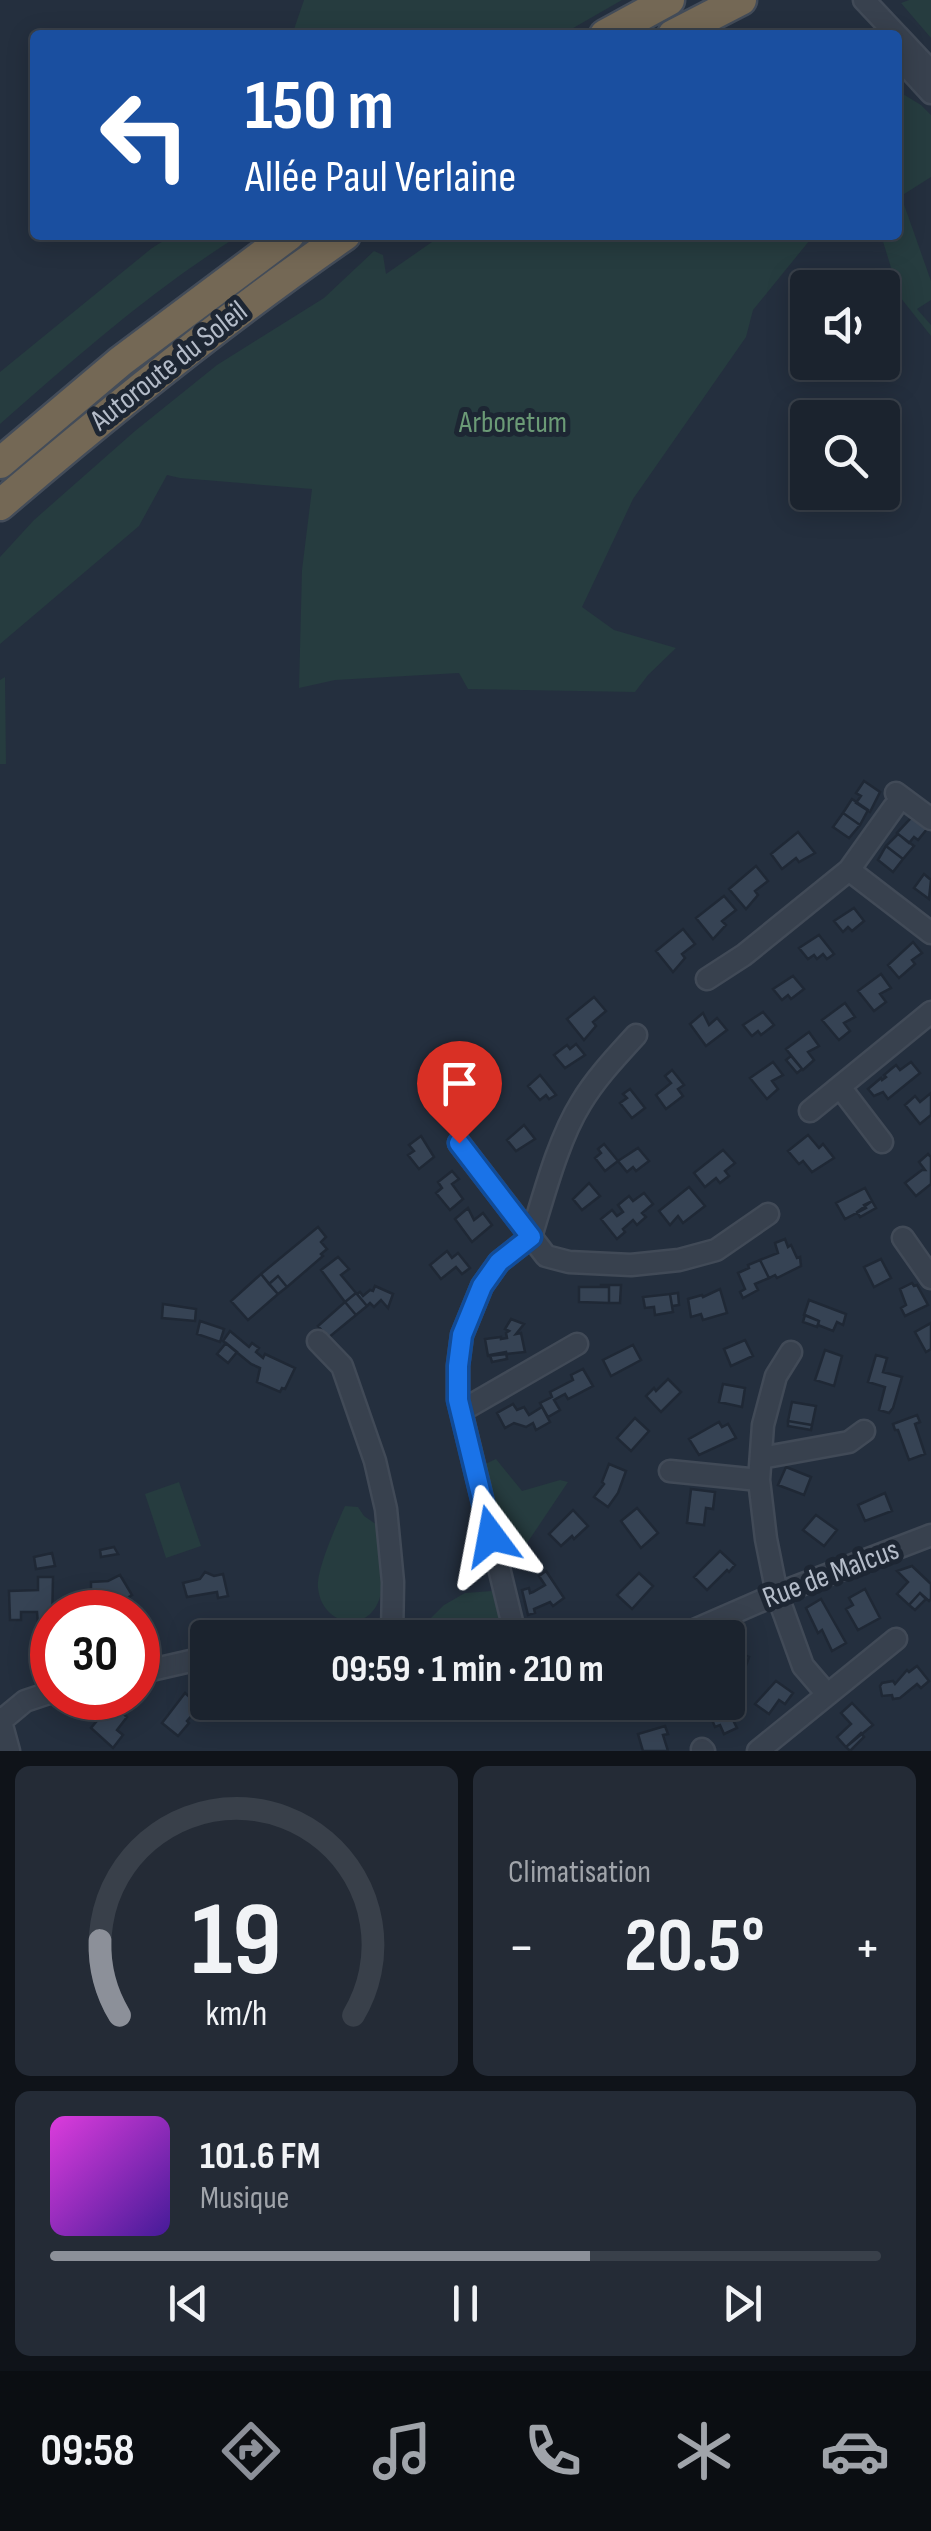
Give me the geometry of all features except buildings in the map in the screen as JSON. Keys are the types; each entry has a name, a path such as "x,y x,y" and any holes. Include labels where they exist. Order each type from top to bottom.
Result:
{"highway":[{"path":"614,30 668,0"},
{"path":"683,30 742,0"},
{"name":"Autoroute du Soleil","path":"0,463 121,361 282,240"},
{"name":"Autoroute du Soleil","path":"0,505 170,363 337,240"}],"street":[{"path":"864,0 884,30"},
{"path":"864,0 892,30"},
{"path":"902,41 931,77"},
{"path":"902,57 931,93"},
{"path":"707,979 744,955 849,870 895,800 931,820"},
{"path":"849,870 930,930"},
{"path":"810,1111 931,1012"},
{"path":"512,1620 458,1400 462,1335 482,1286 499,1262 531,1237 578,1106 636,1036"},
{"path":"840,1087 882,1142"},
{"path":"459,1143 546,1256 570,1262 631,1265 679,1260 716,1250 768,1214"},
{"path":"903,1238 931,1278"},
{"path":"318,1341 342,1366 375,1460 386,1509 392,1620"},
{"path":"462,1410 577,1344"},
{"path":"791,1352 776,1376 763,1425 759,1480 777,1594 803,1666 827,1694"},
{"path":"761,1458 849,1442 864,1431"},
{"path":"670,1471 759,1480"},
{"name":"Rue de Malcus","path":"717,1620 931,1535"},
{"path":"758,1751 896,1639"},
{"path":"160,1668 190,1661"},
{"path":"9,1751 1,1719 30,1699"}],"green space":[{"path":"304,0 622,0 570,30 294,30"},
{"path":"931,0 931,38 901,3"},
{"path":"902,93 931,115 931,177 902,195"},
{"path":"902,199 931,281 931,300 917,309 931,325 931,336 900,297 900,270 892,270 883,240 902,240"},
{"path":"165,240 232,240 146,301 0,424 0,372"},
{"name":"Arboretum","path":"435,240 810,240 753,310 746,337 633,499 582,607 614,630 676,648 635,692 468,689 459,673 335,680 299,688 302,570 312,489 167,475 139,526 0,644 0,557 34,520 217,365 324,298 374,251 383,255 386,274"},
{"path":"5,677 6,764 0,764 0,680"},
{"path":"496,1459 522,1491 560,1480 568,1482 507,1573 501,1554 507,1548 483,1465"},
{"path":"179,1482 201,1546 166,1558 145,1494"},
{"path":"345,1506 358,1507 380,1527 382,1589 366,1617 343,1620 328,1611 318,1588 324,1559"},
{"path":"492,1591 502,1620 429,1620 465,1593"}],"route":[{"path":"459,1143 531,1237 499,1262 482,1286 462,1335 458,1400 491,1536"}]}
